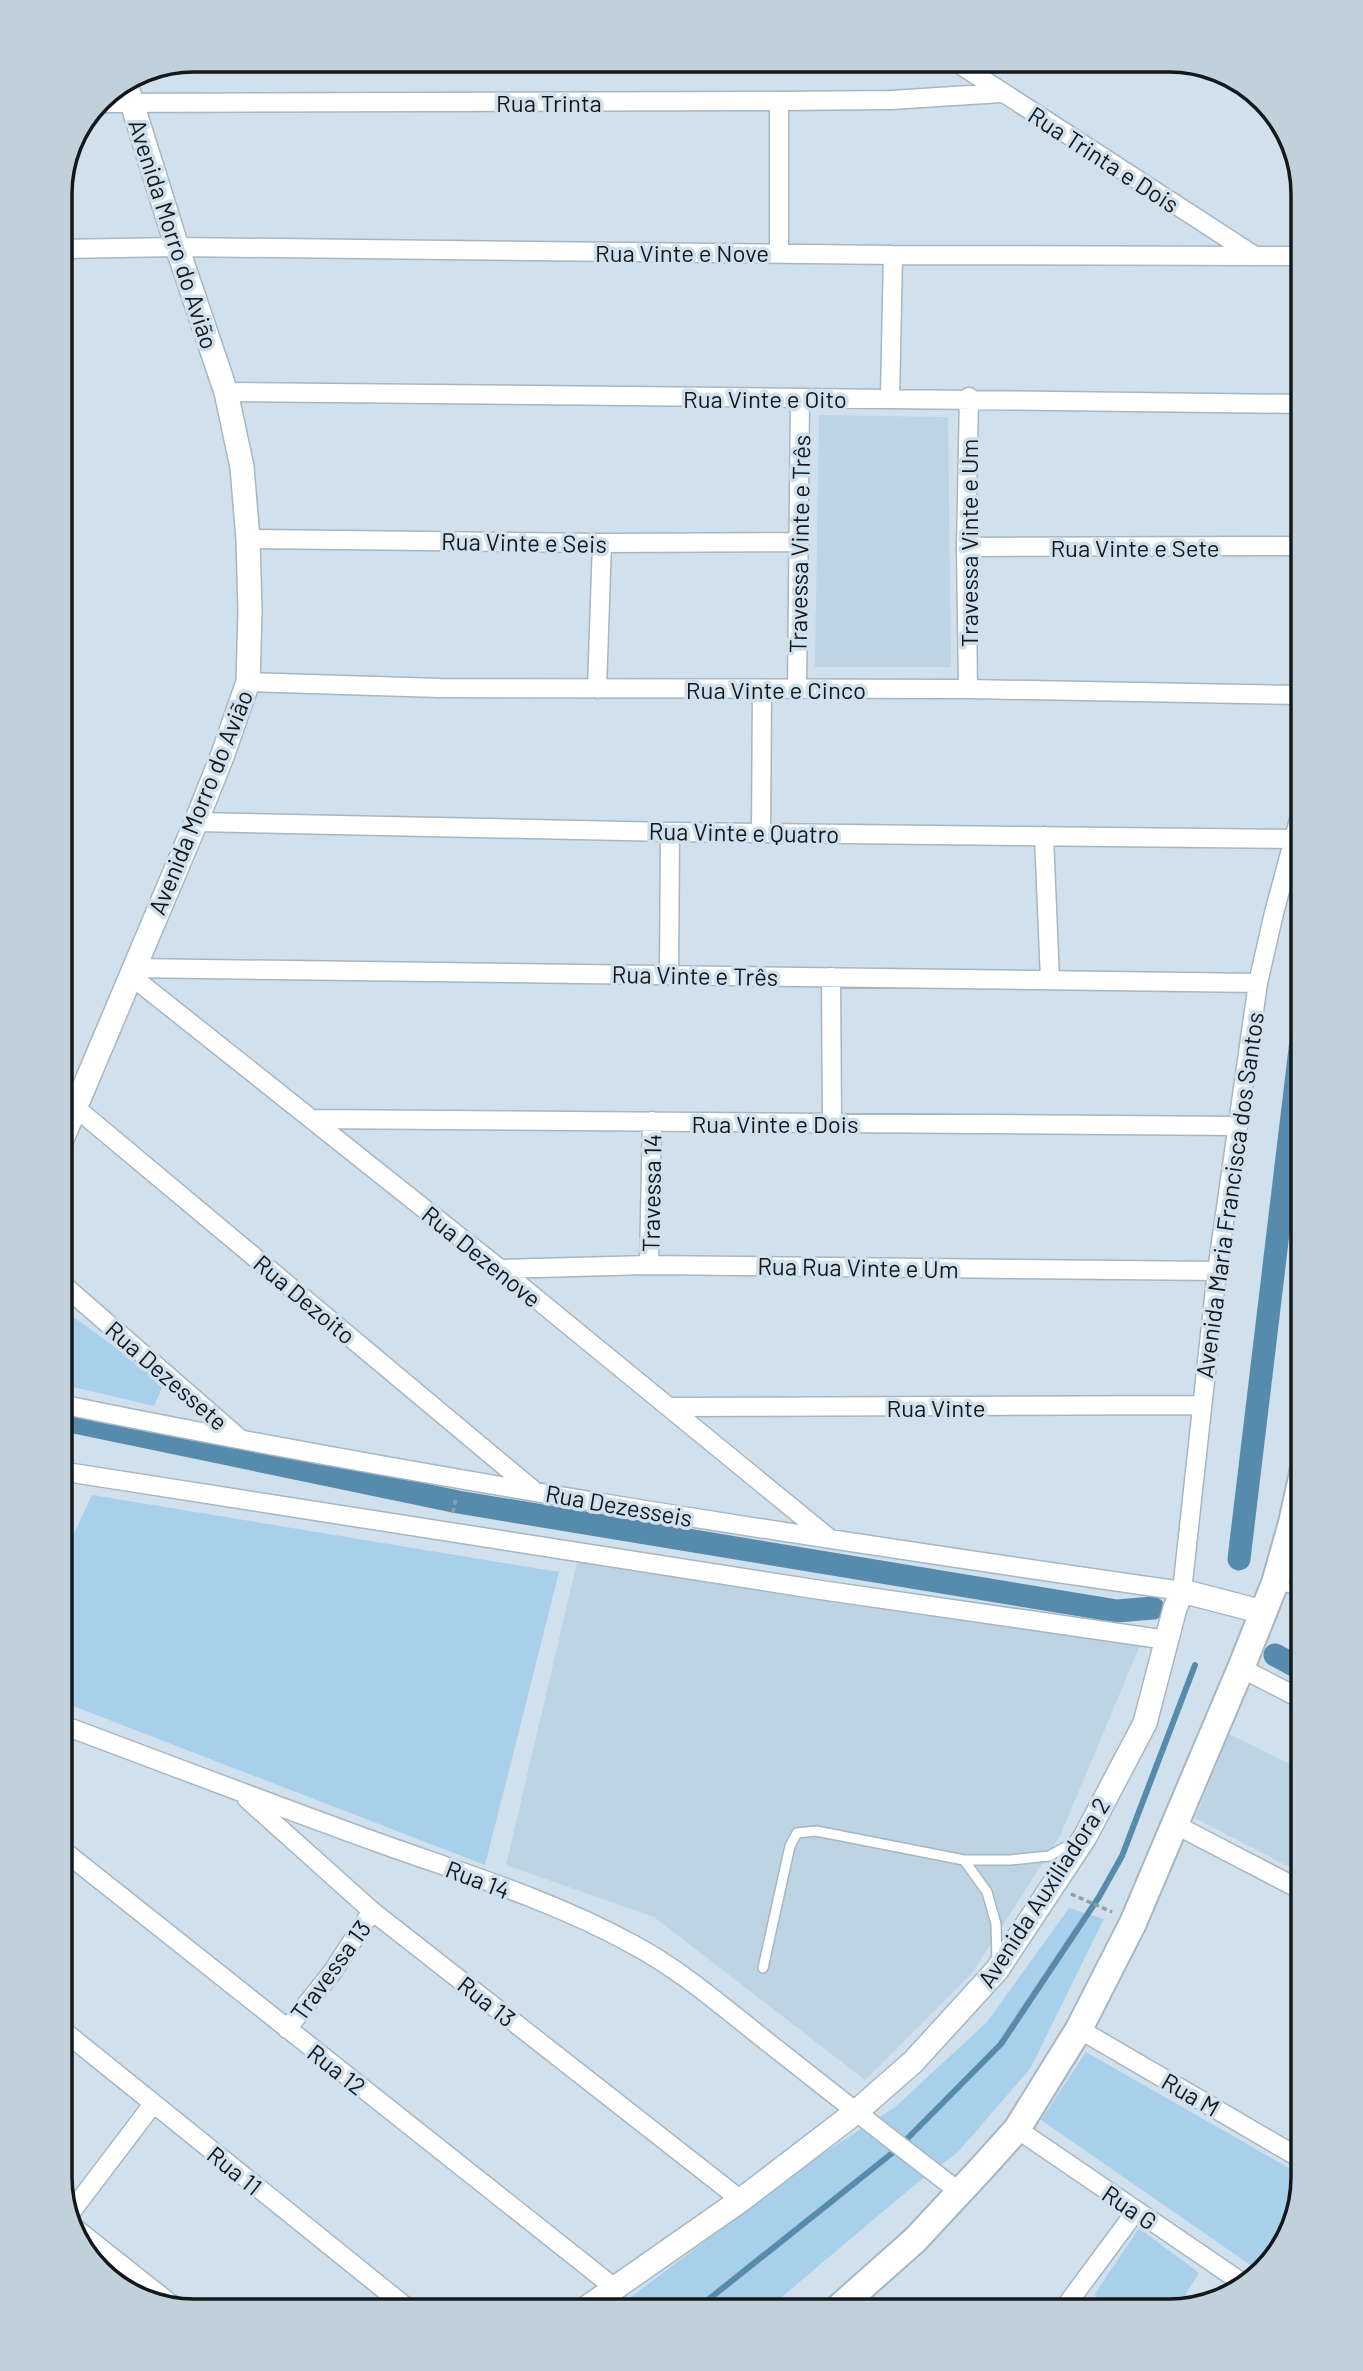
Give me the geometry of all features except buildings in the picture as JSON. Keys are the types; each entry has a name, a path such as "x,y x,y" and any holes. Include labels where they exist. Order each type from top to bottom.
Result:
{"main road":[{"path":"849,2299 915,2240 1017,2129 1079,2029 1133,1923 1176,1825 1275,1583 1291,1536"}],"street":[{"name":"Rua Trinta e Dois","path":"970,72 1256,257"},
{"name":"Rua Trinta","path":"128,92 779,101 891,100 1001,93"},
{"name":"Avenida Morro do Avião","path":"72,1117 196,822 248,682 250,611 242,467 226,392 128,92"},
{"path":"779,101 779,253"},
{"name":"Rua Vinte e Nove","path":"72,249 177,247 1291,256"},
{"path":"890,398 893,255"},
{"name":"Rua Vinte e Oito","path":"226,392 800,399 969,397 1291,404"},
{"name":"Travessa Vinte e Um","path":"968,689 966,547 969,397"},
{"name":"Travessa Vinte e Três","path":"797,690 800,399"},
{"name":"Rua Vinte e Seis","path":"248,540 800,542"},
{"path":"597,689 602,543"},
{"name":"Rua Vinte e Sete","path":"966,547 1291,546"},
{"name":"Rua Vinte e Cinco","path":"248,682 440,688 968,689 1291,695"},
{"path":"761,832 762,690"},
{"name":"Rua Vinte e Quatro","path":"196,822 670,832 1291,839"},
{"path":"668,974 670,832"},
{"path":"1044,836 1050,980"},
{"name":"Avenida Maria Francisca dos Santos","path":"1182,1591 1217,1272 1258,983 1291,847"},
{"name":"Rua Vinte e Três","path":"131,972 668,974 1258,983"},
{"name":"Rua Dezenove","path":"131,972 832,1541"},
{"path":"831,977 832,1123"},
{"name":"Rua Dezoito","path":"76,1108 534,1490"},
{"name":"Rua Vinte e Dois","path":"312,1119 1238,1126"},
{"name":"Travessa 14","path":"649,1265 652,1121"},
{"name":"Rua Rua Vinte e Um","path":"499,1269 649,1265 1217,1272"},
{"name":"Rua Dezessete","path":"72,1292 242,1441"},
{"name":"Rua Vinte","path":"670,1407 1201,1405"},
{"name":"Rua Dezesseis","path":"72,1406 242,1441 832,1541 1182,1591"},
{"path":"72,1473 814,1589 1167,1640"},
{"path":"1182,1591 1263,1612"},
{"name":"Avenida Auxiliadora 2","path":"601,2299 741,2200 856,2112 913,2062 997,1970 1085,1837 1145,1723 1182,1591"},
{"path":"1241,1668 1291,1693"},
{"name":"Rua 14","path":"72,1729 483,1880 594,1925 633,1944 675,1969 708,1994 881,2133 961,2193"},
{"name":"Rua 13","path":"240,1792 372,1911 741,2200"},
{"path":"1176,1825 1291,1884"},
{"name":"Rua 12","path":"72,1858 616,2289"},
{"name":"Travessa 13","path":"287,2029 333,1971 372,1911"},
{"name":"Rua M","path":"1079,2029 1291,2152"},
{"name":"Rua 11","path":"72,2038 396,2299"},
{"path":"75,2206 153,2104"},
{"name":"Rua G","path":"1017,2129 1237,2279"},
{"path":"1071,2299 1136,2211"},
{"path":"88,2238 158,2294"}],"lane":[{"path":"1275,1583 1291,1588"},
{"path":"763,1968 790,1846 797,1833 816,1831 964,1860 1010,1860 1049,1856 1085,1837"},
{"path":"964,1860 987,1892 996,1924 997,1970"}],"path":[{"path":"453,1510 456,1495"},
{"path":"1069,1893 1110,1911"}],"shaded area":[{"path":"819,415 948,417 951,667 815,667"},
{"path":"72,1316 164,1383 154,1406 72,1387"},
{"path":"92,1495 559,1572 485,1865 72,1706 72,1538"},
{"path":"578,1558 1141,1643 1060,1836 972,1973 865,2080 654,1917 506,1865"},
{"path":"1229,1734 1291,1764 1291,1868 1195,1818"},
{"path":"1069,1908 1104,1919 1030,2069 958,2152 779,2299 628,2299 816,2158 895,2107 987,2022"},
{"path":"1086,2052 1291,2169 1290,2193 1279,2231 1253,2266 1041,2120"},
{"path":"1139,2228 1199,2273 1183,2298 1100,2299 1094,2295"}],"waterway":[{"path":"1239,1559 1291,1124"},
{"path":"72,1422 458,1502 1117,1611 1153,1608"},
{"path":"1275,1655 1291,1664"},
{"path":"709,2299 896,2150 1001,2044 1099,1897 1122,1856 1195,1665"}]}
